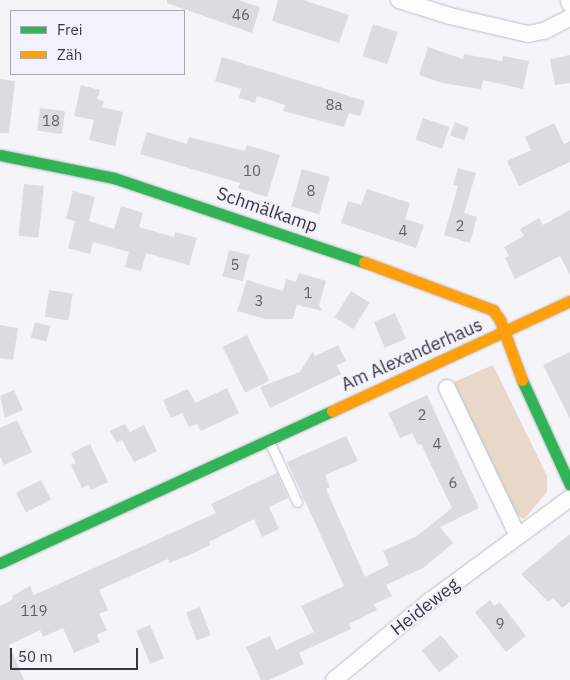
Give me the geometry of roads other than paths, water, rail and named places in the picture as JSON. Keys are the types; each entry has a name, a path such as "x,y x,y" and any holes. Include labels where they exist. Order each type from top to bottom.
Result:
{"street":[{"path":"399,0 450,16 528,34 544,32 570,18"},
{"path":"569,0 570,4"},
{"name":"Schmälkamp","path":"0,155 114,178 419,280 493,310 504,332"},
{"name":"Am Alexanderhaus","path":"0,563 570,300"},
{"path":"504,332 517,370 570,485"},
{"path":"447,388 518,536"},
{"name":"Heideweg","path":"334,680 430,601 570,498"}],"lane":[{"path":"268,440 297,502"}]}
